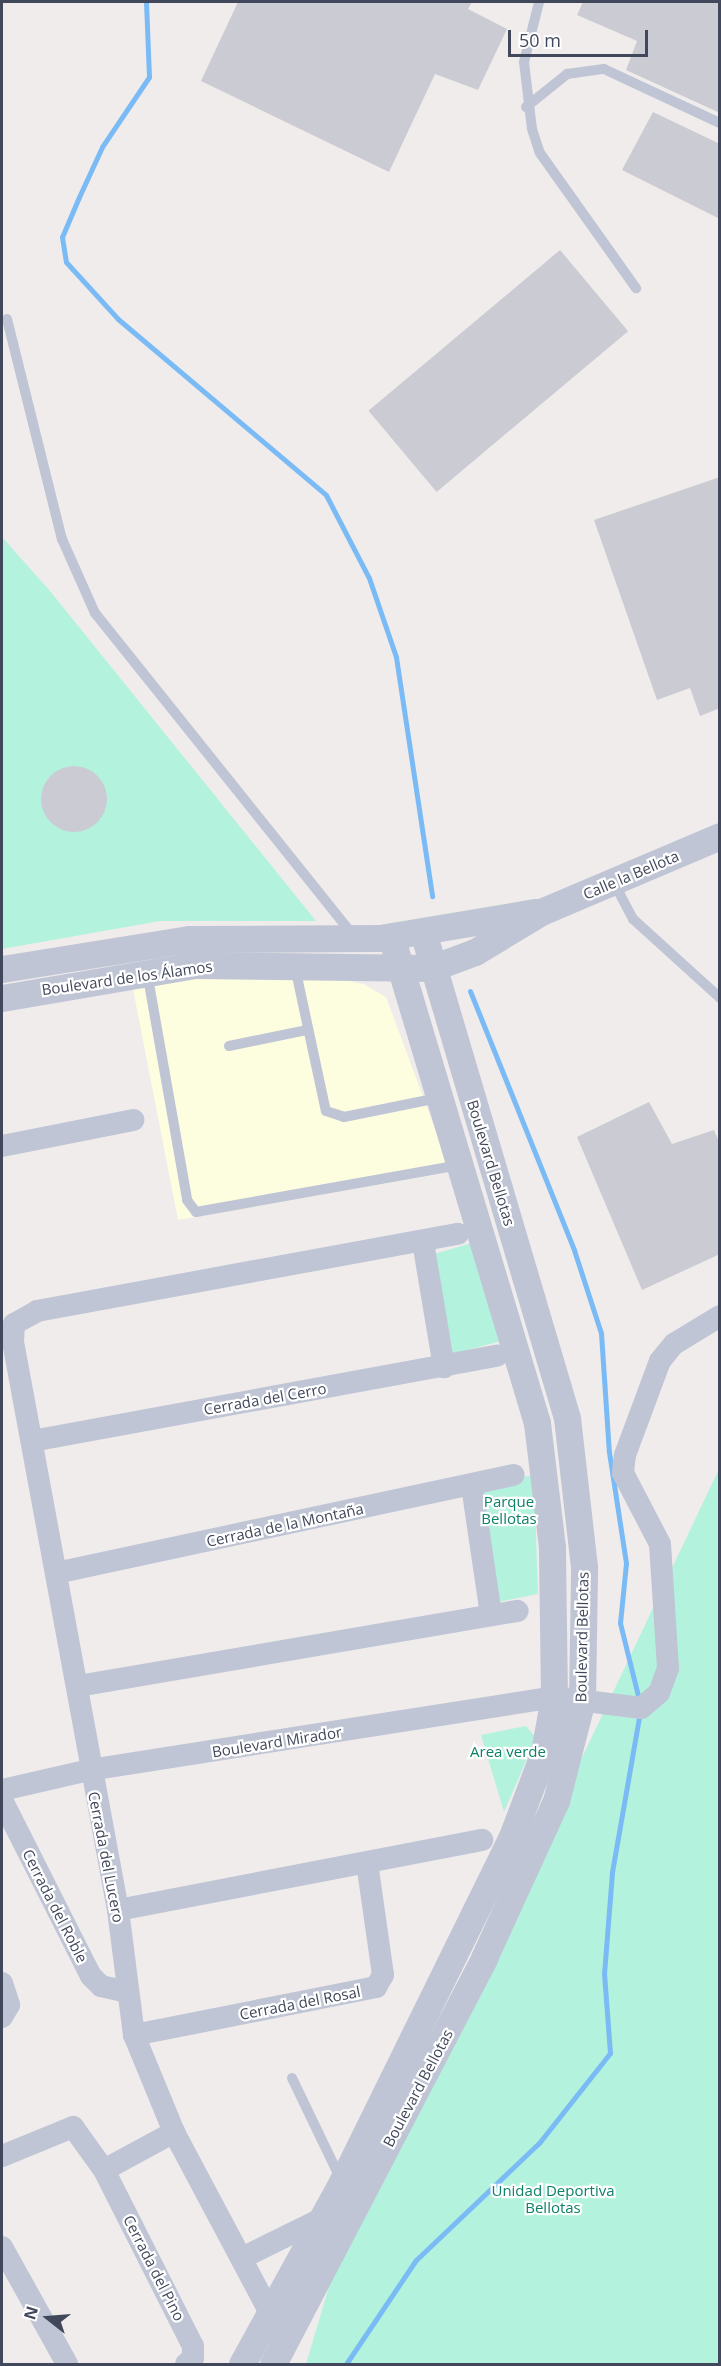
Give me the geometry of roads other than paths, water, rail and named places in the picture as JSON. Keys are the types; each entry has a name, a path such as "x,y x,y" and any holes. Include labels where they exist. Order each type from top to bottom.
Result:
{"street":[{"name":"Calle la Bellota","path":"432,968 475,952 542,912 720,836"},
{"name":"Calle la Bellota","path":"423,932 542,912"},
{"name":"Boulevard de los Álamos","path":"2,969 189,939 356,938 423,932"},
{"name":"Boulevard Bellotas","path":"280,2353 438,2024 539,1836 572,1752 582,1700 584,1567 575,1460 546,1343 423,932"},
{"name":"Boulevard Bellotas","path":"242,2364 342,2182 438,2024 544,1752 554,1697 545,1467 470,1231 464,1164 400,971 391,936"},
{"name":"Boulevard de los Álamos","path":"2,998 195,965 294,964 400,971 432,968"},
{"path":"2,1146 133,1120"},
{"path":"444,1367 423,1242 509,1220"},
{"name":"Cerrada del Lucero","path":"280,2353 270,2313 174,2132 135,2035 127,1992 118,1910 89,1770 78,1686 13,1342 14,1324 37,1311 423,1242"},
{"name":"Boulevard Mirador","path":"2,1790 89,1770 554,1697 641,1708 659,1693 668,1668 660,1544 623,1473 625,1455 660,1361 674,1344 720,1316"},
{"name":"Cerrada del Cerro","path":"32,1441 444,1367 508,1354 546,1343"},
{"path":"545,1467 575,1460"},
{"name":"Cerrada de la Montaña","path":"56,1573 472,1486 514,1474"},
{"path":"472,1486 491,1615"},
{"path":"78,1686 518,1611"},
{"name":"Cerrada del Roble","path":"2,1800 91,1976 101,1986 127,1992"},
{"path":"511,1839 539,1836"},
{"path":"118,1910 482,1840"},
{"name":"Cerrada del Rosal","path":"135,2035 376,1987 382,1975 367,1863"},
{"path":"2,1983 9,2005 2,2017"},
{"name":"Cerrada del Pino","path":"2,2156 69,2125 104,2170 193,2346 193,2358 186,2364"},
{"path":"104,2170 174,2132"},
{"path":"242,2258 323,2218"},
{"path":"2,2247 67,2364"}],"lane":[{"path":"538,2 524,62 526,107 540,153 636,288"},
{"path":"526,107 567,74 604,69 720,123"},
{"path":"7,319 62,539 95,613 356,938"},
{"path":"614,883 633,919 720,998"},
{"path":"294,964 320,1101 333,1116 442,1097"},
{"path":"147,972 187,1200 196,1212 464,1164"},
{"path":"230,1046 307,1030"},
{"path":"292,2078 342,2182"}],"waterway":[{"path":"146,2 149,77 102,147 79,197 62,237 66,262 118,319 326,495 369,578 396,657 432,896"},
{"path":"470,991 574,1250 601,1333 609,1452 626,1563 620,1623 639,1700"},
{"path":"346,2364 416,2260 539,2143 610,2053 604,1974 612,1872 640,1712"}],"park label":[{"name":"Parque Bellotas","path":"509,1510"},
{"name":"Area verde","path":"508,1752"},
{"name":"Unidad Deportiva Bellotas","path":"553,2198"}]}
